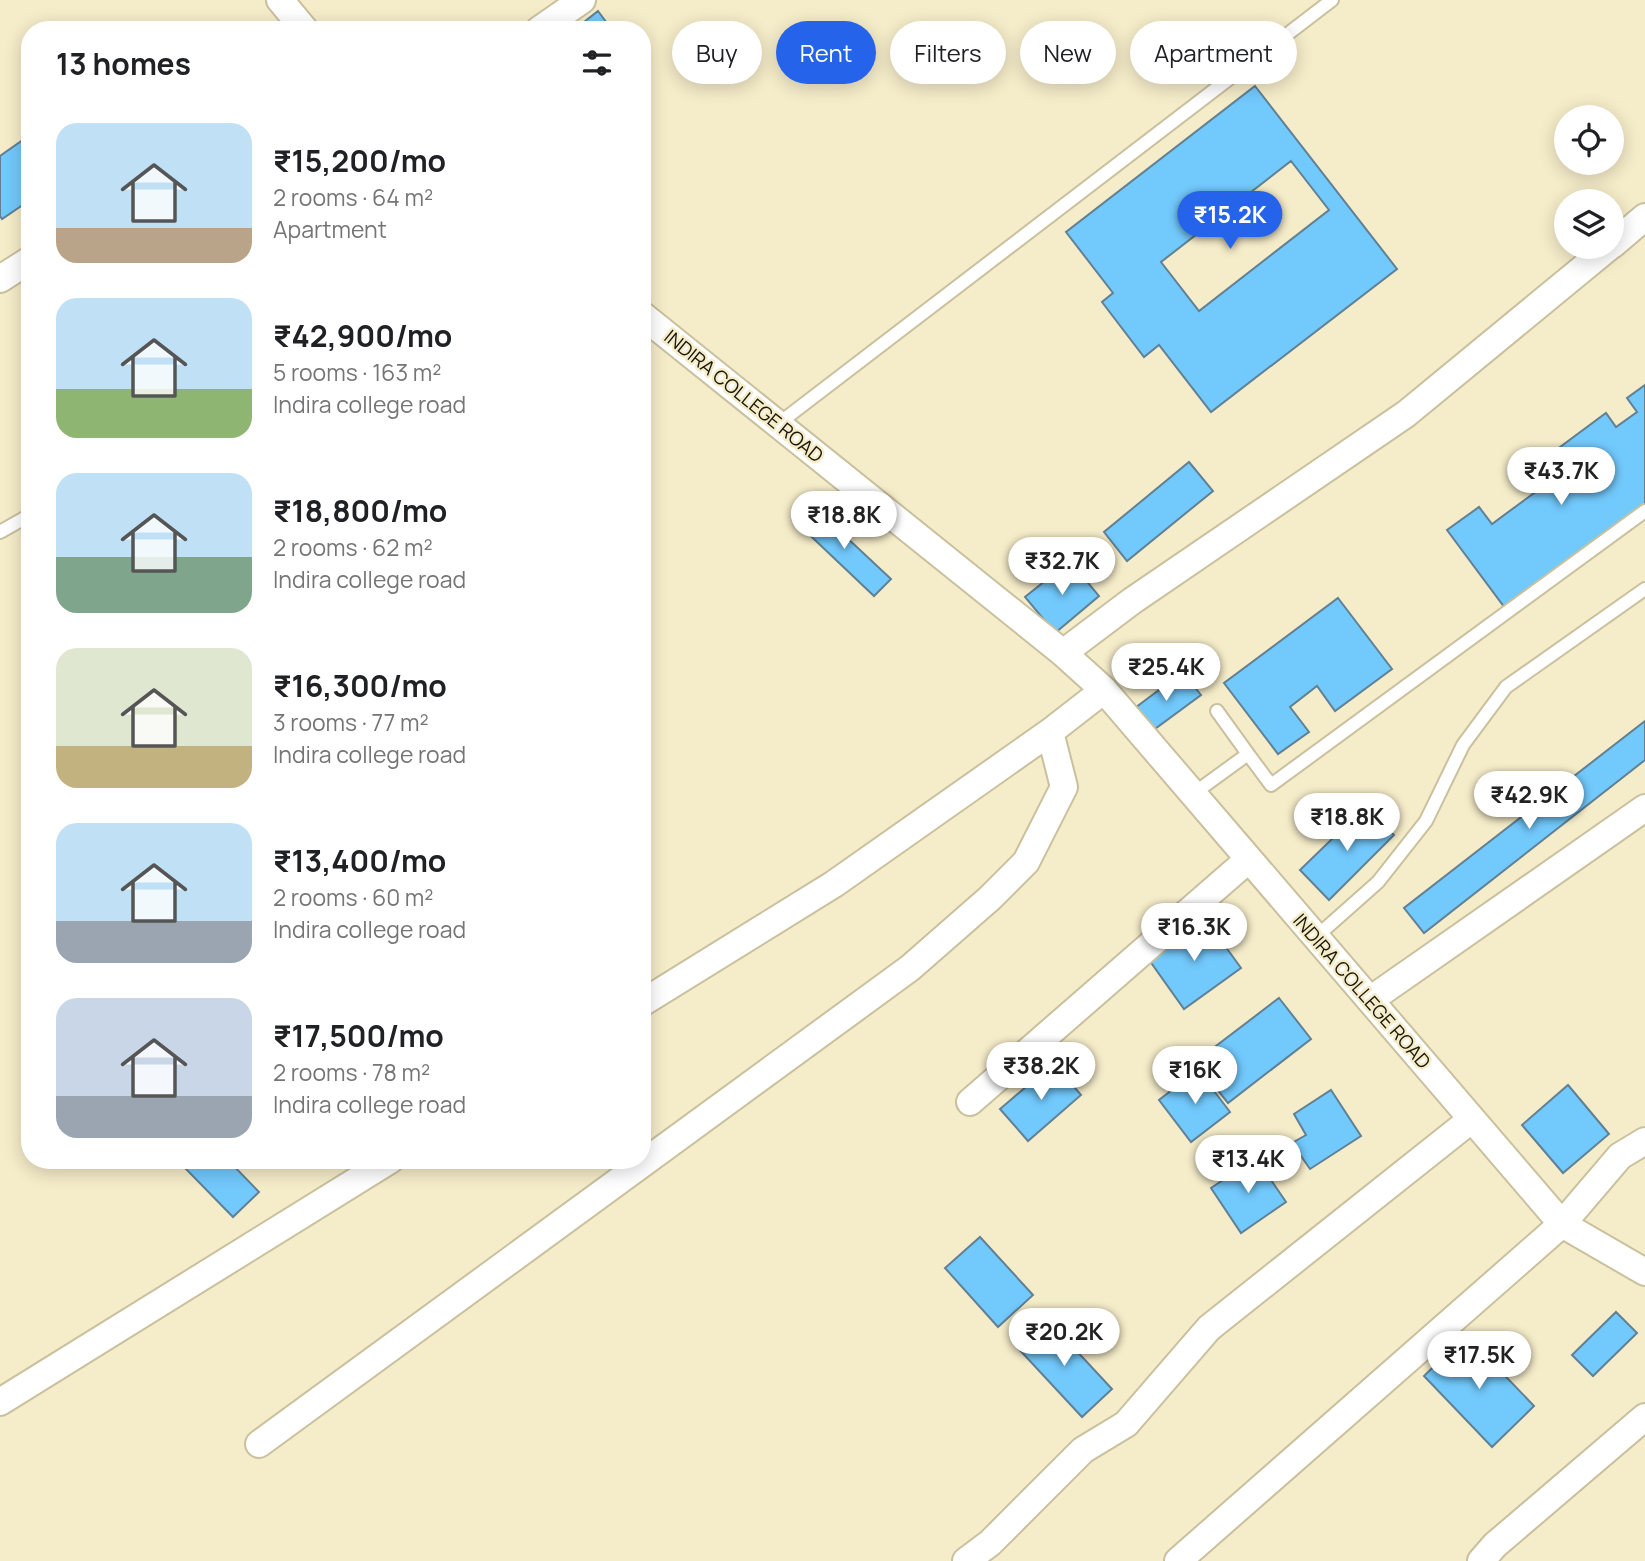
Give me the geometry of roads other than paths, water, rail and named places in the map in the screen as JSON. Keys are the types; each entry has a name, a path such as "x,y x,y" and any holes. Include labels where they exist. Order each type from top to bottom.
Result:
{"street":[{"path":"280,0 298,21"},
{"path":"552,21 582,0"},
{"path":"1624,234 1645,217"},
{"path":"1063,653 1132,601 1406,414 1594,259"},
{"path":"0,279 21,266"},
{"name":"INDIRA COLLEGE ROAD","path":"651,322 1063,653 1104,690 1562,1224 1645,1272"},
{"path":"651,997 834,884 1050,732 1104,690"},
{"path":"651,1157 910,968 1026,862 1064,787 1050,732"},
{"path":"1370,1000 1645,808"},
{"path":"970,1102 1249,859"},
{"path":"966,1561 990,1543 1083,1450 1126,1423 1209,1328 1472,1119"},
{"path":"1178,1561 1562,1224 1620,1156 1645,1141"},
{"path":"0,1402 375,1169"},
{"path":"259,1444 635,1169"},
{"path":"1481,1561 1495,1545 1645,1416"}],"lane":[{"path":"778,424 1332,0"},
{"path":"1217,711 1272,785 1645,511"},
{"path":"0,532 21,520"},
{"path":"1316,937 1378,881 1426,821 1463,745 1506,687 1645,589"},
{"path":"1193,794 1248,754"}]}
